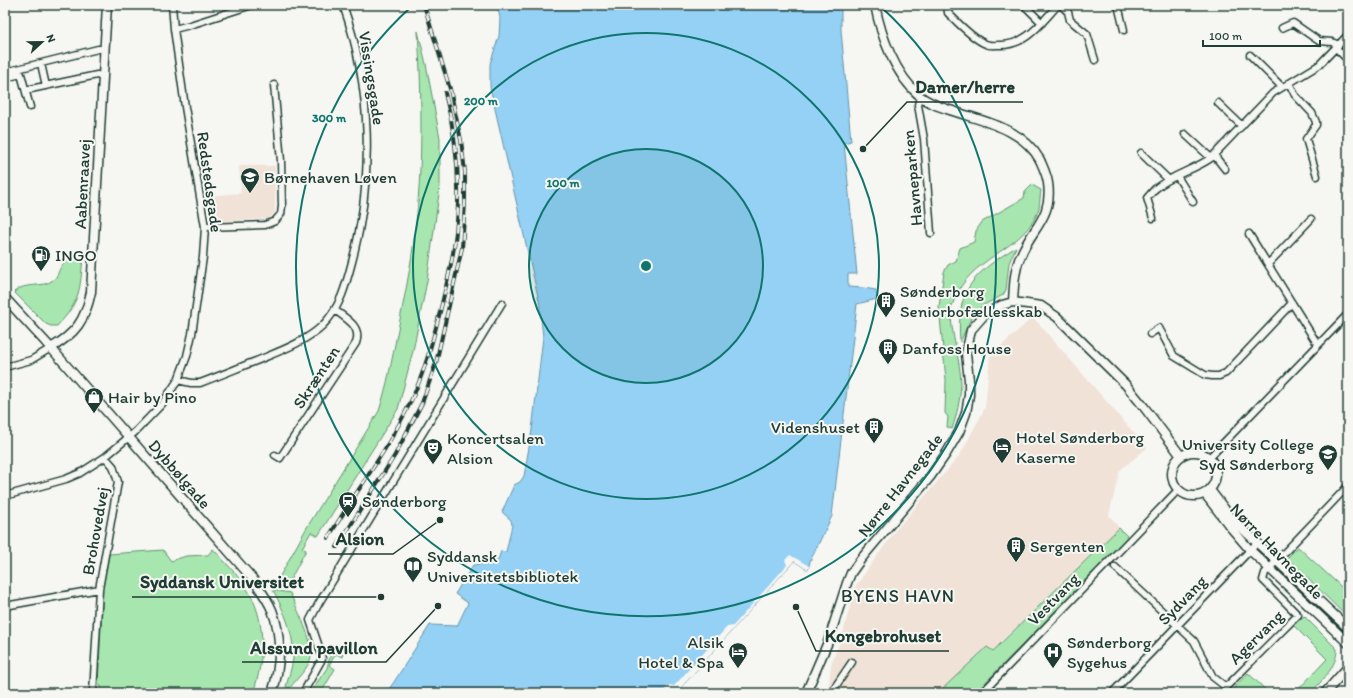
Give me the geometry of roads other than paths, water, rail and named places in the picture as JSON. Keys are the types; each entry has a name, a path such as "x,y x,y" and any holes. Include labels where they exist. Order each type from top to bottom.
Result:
{"street":[{"name":"Aabenraavej","path":"51,348 73,333 84,316 88,305 94,252 107,5"},
{"name":"Redstedsgade","path":"5,496 66,479 80,473 105,457 129,438 162,404 178,380 187,356 192,334 203,257 205,227 185,107 172,5"},
{"path":"174,29 252,5"},
{"name":"Vissingsgade","path":"178,380 191,383 200,383 292,347 323,325 335,310 345,289 356,245 364,195 367,143 365,108 357,56 343,5"},
{"path":"875,5 878,22 895,63 909,85 920,96 928,102 998,125 1015,134 1026,142 1036,154 1044,168 1048,183 1046,210 1038,228 1021,255 1014,282 1013,302"},
{"path":"947,5 948,13 966,31 986,44 1006,45 1020,41 1031,34 1058,5"},
{"path":"1024,5 1042,23"},
{"path":"1061,5 1068,12 1070,20 1087,34 1095,60"},
{"path":"1118,5 1124,30"},
{"path":"1282,28 1293,23 1319,41 1332,42 1348,60"},
{"path":"1153,218 1147,198 1156,188 1204,163 1212,157 1273,93 1319,65 1348,35"},
{"path":"5,72 98,49 105,49"},
{"path":"1250,55 1282,87"},
{"path":"42,68 46,86"},
{"path":"5,78 21,74 30,107"},
{"path":"26,90 97,75 103,76"},
{"path":"1289,83 1295,95 1312,113 1316,122 1316,125 1306,139 1317,176"},
{"path":"205,227 265,225 275,221 281,214 281,161 274,85"},
{"name":"Havneparken","path":"920,96 918,105 924,139 931,233"},
{"path":"1218,104 1242,126"},
{"path":"1185,134 1225,169"},
{"path":"1141,153 1169,180"},
{"path":"1177,176 1193,202"},
{"path":"1268,264 1311,219"},
{"path":"1249,234 1318,345"},
{"name":"Dybbølgade","path":"6,301 51,348 252,578 265,596 276,624 278,639 277,670 272,693"},
{"name":"Nørre Havnegade","path":"806,693 828,642 851,574 861,559 930,477 946,454 958,432 966,413 969,395 966,354 971,330 985,314 1002,305 1013,302 1041,306 1057,317 1126,386 1181,456"},
{"path":"303,693 322,659 310,620 502,303"},
{"path":"1150,334 1159,328 1174,356 1205,375 1219,376 1226,373 1292,303"},
{"name":"Skrænten","path":"275,455 280,458 356,343 358,336 354,325 335,310"},
{"path":"1209,458 1348,314"},
{"path":"5,367 31,360 51,348"},
{"path":"1188,452 1195,452 1202,453 1209,458 1216,470 1216,477 1214,484 1208,492 1198,496 1191,496 1178,490 1174,485 1171,472 1173,466 1181,456 1188,452"},
{"name":"Brohovedvej","path":"93,693 99,589 118,482 113,466 105,457"},
{"path":"1269,569 1348,486"},
{"name":"Vestvang","path":"982,693 1178,490"},
{"name":"Nørre Havnegade","path":"1208,492 1233,520 1348,628"},
{"name":"Nørre Havnegade","path":"1208,492 1232,529 1250,550 1348,643"},
{"name":"Sydvang","path":"1112,693 1257,543"},
{"name":"Agervang","path":"1115,566 1194,641 1213,677 1226,687 1298,614 1263,580 1265,573 1269,569"},
{"name":"Brohovedvej","path":"5,606 99,589"},
{"path":"831,693 852,662"},
{"path":"1325,693 1348,667"}],"water":[{"path":"497,5 841,5 841,30 851,141 844,143 857,274 848,274 848,287 876,290 877,299 857,304 832,516 810,561 808,570 794,561 676,693 386,693 430,625 457,626 468,603 455,594 473,565 494,563 498,560 501,551 506,552 512,525 511,520 502,512 514,485 520,482 524,476 532,430 543,337 539,301 490,87 490,64 499,36 500,18"}],"railway":[{"path":"337,547 395,455 422,403 436,363 462,248 465,203 465,172 461,140 450,89 424,5"},
{"path":"328,538 401,421 424,370 431,347 453,255 458,208 456,150 445,93"}],"place":[{"name":"Damer/herre","path":"863,149"},
{"name":"Børnehaven Løven","path":"250,194"},
{"name":"INGO","path":"41,272"},
{"name":"Sønderborg Seniorbofællesskab","path":"886,318"},
{"name":"Danfoss House","path":"888,365"},
{"name":"Hair by Pino","path":"94,414"},
{"name":"Videnshuset","path":"874,444"},
{"name":"Hotel Sønderborg Kaserne","path":"1002,464"},
{"name":"Koncertsalen Alsion","path":"433,465"},
{"name":"University College Syd Sønderborg","path":"1328,471"},
{"name":"Sønderborg","path":"348,518"},
{"name":"Alsion","path":"440,520"},
{"name":"Sergenten","path":"1016,563"},
{"name":"Syddansk Universitetsbibliotek","path":"413,583"},
{"name":"Syddansk Universitet","path":"381,597"},
{"name":"Alssund pavillon","path":"438,606"},
{"name":"Kongebrohuset","path":"796,607"},
{"name":"Alsik Hotel & Spa","path":"738,669"},
{"name":"Sønderborg Sygehus","path":"1053,669"}],"district":[{"name":"BYENS HAVN","path":"898,596"}]}
